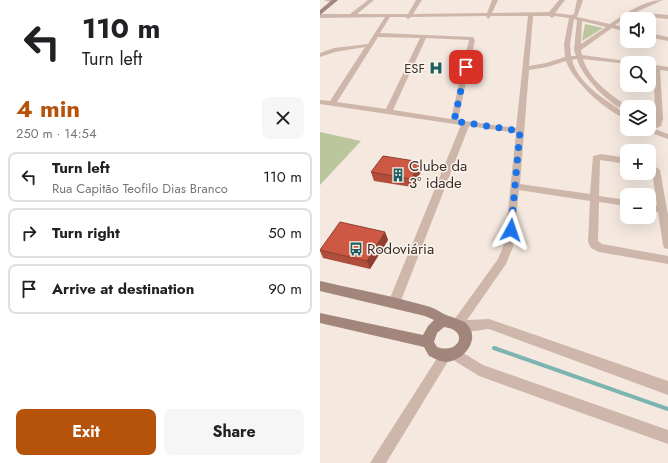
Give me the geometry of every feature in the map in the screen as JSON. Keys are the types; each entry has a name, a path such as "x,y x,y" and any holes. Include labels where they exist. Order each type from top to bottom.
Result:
{"street":[{"path":"320,14 331,0"},
{"path":"320,7 331,0"},
{"path":"320,14 351,17 371,0"},
{"path":"408,16 419,0"},
{"path":"488,15 492,0"},
{"path":"552,15 562,0"},
{"path":"580,0 567,49 568,58 574,71 595,96 620,112"},
{"path":"632,12 660,0"},
{"path":"320,19 389,16 531,14 576,18 620,29"},
{"path":"456,324 502,261 508,247 531,14"},
{"path":"332,104 389,16"},
{"path":"656,16 668,17"},
{"path":"576,18 578,57 585,72 590,79 620,103"},
{"path":"577,50 620,20"},
{"path":"377,35 470,37 472,40 454,121"},
{"path":"388,112 424,36"},
{"path":"656,36 668,39"},
{"path":"320,55 334,50 370,45"},
{"path":"526,68 547,65 568,58 578,57 620,61"},
{"path":"668,69 657,67 659,118 657,126 668,130"},
{"path":"320,102 520,131"},
{"path":"394,303 466,123"},
{"path":"656,132 668,137"},
{"path":"620,160 601,157 596,158 594,245 599,248 668,260"},
{"path":"656,170 668,245"},
{"path":"515,186 620,202"},
{"path":"656,208 662,208"},
{"path":"320,286 427,311 456,324 466,335 466,341 460,351 450,355 377,463"},
{"path":"320,318 428,342"},
{"path":"668,388 489,324 439,323 434,327 428,337 428,342 433,352 450,355 479,370 668,437"}],"green space":[{"path":"585,24 603,28 582,41"},
{"path":"320,132 361,141 320,185"}],"building":[{"path":"383,156 421,162 411,179 371,172"},
{"name":"Rodoviária","path":"340,222 385,232 367,261 320,250"}],"waterway":[{"path":"494,348 668,409"}],"place":[{"name":"ESF","path":"436,68"},
{"name":"Clube da 3º idade","path":"398,175"},
{"name":"Rodoviária","path":"356,249"}],"route":[{"path":"466,67 454,121 520,131 511,230"}]}
